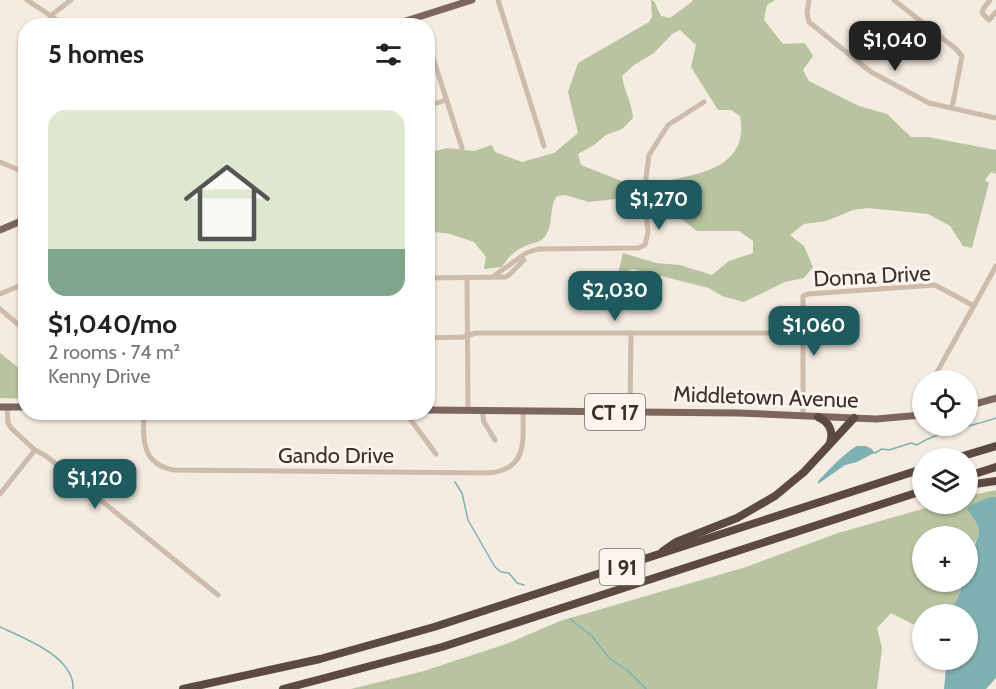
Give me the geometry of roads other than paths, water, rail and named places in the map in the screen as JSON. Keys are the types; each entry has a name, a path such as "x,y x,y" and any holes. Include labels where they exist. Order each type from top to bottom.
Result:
{"highway":[{"path":"818,417 830,428 832,436 829,444"},
{"path":"660,554 676,542 737,518 770,500 798,478 854,418"},
{"path":"978,451 996,446"},
{"path":"978,473 996,467"},
{"name":"I 91","path":"183,689 383,642 912,472"},
{"path":"978,484 996,481"},
{"name":"I 91","path":"284,689 453,643 912,494"}],"main road":[{"path":"414,18 472,0"},
{"path":"0,230 18,222"},
{"path":"978,403 996,398"},
{"path":"3,406 18,407"},
{"name":"Middletown Avenue","path":"435,410 761,413 886,419 912,416"}],"street":[{"path":"27,0 54,18"},
{"path":"50,15 71,0"},
{"path":"498,0 544,146"},
{"path":"809,0 807,13 809,22 870,72 929,104 996,118"},
{"path":"894,0 962,56 952,108"},
{"path":"990,0 982,13 989,20 996,12"},
{"path":"435,65 462,148"},
{"path":"435,104 446,100"},
{"path":"435,278 467,279 509,275 531,252 544,248 638,248 645,245 648,239 648,228 644,193 649,155 668,125 704,102"},
{"path":"0,162 18,170"},
{"path":"938,370 996,266"},
{"path":"467,279 468,410"},
{"name":"Donna Drive","path":"803,333 803,296 808,294 935,285 974,306"},
{"path":"0,294 18,286"},
{"path":"0,309 18,324"},
{"path":"435,338 468,336 476,333 803,333 803,416"},
{"path":"630,412 631,333"},
{"path":"3,406 10,426 35,450 46,456 218,595"},
{"path":"482,410 484,422 495,440"},
{"name":"Gando Drive","path":"144,420 143,436 146,451 155,462 167,469 489,473 508,468 520,455 524,442 523,411"},
{"path":"411,420 436,454"},
{"path":"0,494 35,450"}],"water":[{"path":"857,446 866,446 874,453 857,462 845,465 818,484 818,481 837,462"},
{"path":"996,497 996,678 986,689 944,689 946,670 978,670 978,604 954,604 960,592 978,592 979,536 978,526 970,514 978,514 978,502"}],"waterway":[{"path":"873,452 911,443 917,445 945,433 996,418"},
{"path":"455,482 462,493 468,520 495,567 501,572 509,573 517,583 524,585"},
{"path":"570,619 592,636 609,658 627,670 646,689"},
{"path":"0,627 34,643 57,658 66,667 73,689"}]}
